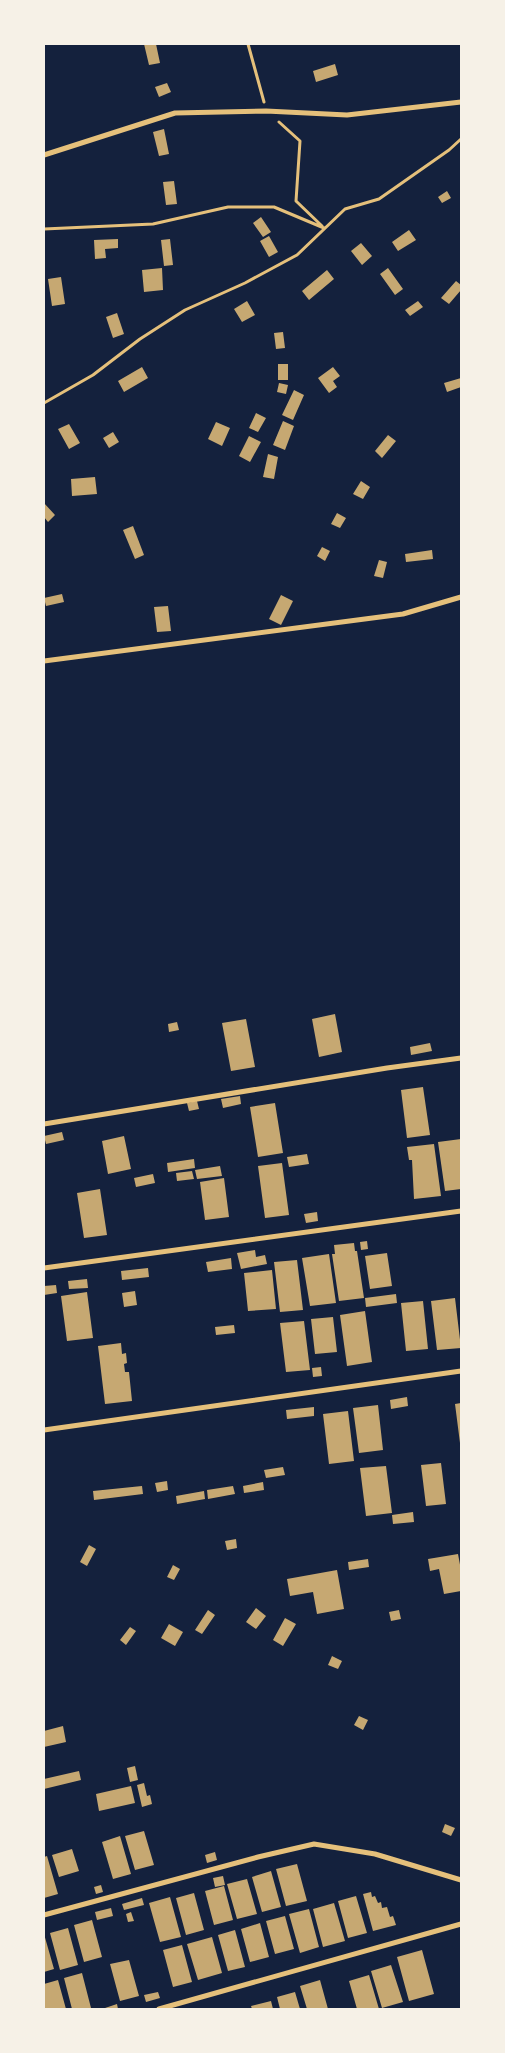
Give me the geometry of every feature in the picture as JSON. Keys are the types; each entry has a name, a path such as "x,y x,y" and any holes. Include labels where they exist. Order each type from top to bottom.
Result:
{"street":[{"path":"44,155 175,113 266,111 347,115 461,102"},
{"path":"44,661 403,614 461,597"},
{"path":"44,1124 387,1068 461,1058"},
{"path":"44,1268 461,1211"},
{"path":"44,1430 461,1371"},
{"path":"44,1915 258,1857 314,1844 375,1854 461,1880"},
{"path":"159,2009 461,1924"}],"path":[{"path":"248,44 266,111 300,141 296,201 324,228"},
{"path":"44,403 93,375 140,339 185,310 245,283 297,255 345,209 379,198 450,150 461,138"},
{"path":"44,229 153,224 228,207 274,207 324,228"}],"building":[{"path":"144,44 156,44 160,63 149,65"},
{"path":"335,64 338,75 316,82 313,71"},
{"path":"167,83 171,92 159,97 155,87"},
{"path":"164,129 169,154 159,156 153,132"},
{"path":"174,181 177,204 166,205 163,182"},
{"path":"447,191 451,198 442,203 438,197"},
{"path":"261,217 271,232 263,237 253,223"},
{"path":"409,230 416,240 398,251 392,242"},
{"path":"269,236 278,252 269,257 260,241"},
{"path":"118,239 118,248 105,249 106,258 95,259 94,240"},
{"path":"170,239 173,265 164,266 161,240"},
{"path":"361,243 372,256 362,265 351,251"},
{"path":"162,268 163,290 144,292 142,270"},
{"path":"388,268 403,289 395,295 380,274"},
{"path":"327,270 334,279 309,300 302,291"},
{"path":"61,277 65,304 52,306 48,279"},
{"path":"456,281 461,285 461,290 449,304 441,298"},
{"path":"247,301 255,315 242,322 234,309"},
{"path":"418,301 423,307 410,316 405,310"},
{"path":"117,313 124,334 113,338 106,317"},
{"path":"283,332 285,348 276,349 274,333"},
{"path":"278,364 288,364 288,380 278,380"},
{"path":"142,367 148,378 124,392 118,381"},
{"path":"333,367 340,376 333,381 337,387 329,393 318,378"},
{"path":"461,378 461,387 447,392 444,383"},
{"path":"279,383 288,385 286,394 277,392"},
{"path":"294,390 304,395 293,420 282,415"},
{"path":"256,413 266,418 258,432 249,428"},
{"path":"283,421 294,426 285,450 273,445"},
{"path":"216,422 230,428 222,446 208,439"},
{"path":"69,424 80,443 69,449 58,429"},
{"path":"113,432 119,442 109,448 103,438"},
{"path":"388,435 396,441 382,458 375,451"},
{"path":"249,436 261,442 250,462 239,456"},
{"path":"268,454 278,457 274,479 263,477"},
{"path":"95,477 97,494 72,496 71,479"},
{"path":"361,481 370,487 363,499 353,494"},
{"path":"44,503 55,515 48,522 44,517"},
{"path":"337,513 346,518 340,528 331,524"},
{"path":"133,526 144,555 135,559 123,530"},
{"path":"322,547 330,551 325,561 317,556"},
{"path":"432,550 433,559 406,562 405,554"},
{"path":"379,560 387,562 383,578 374,576"},
{"path":"62,594 64,602 46,606 44,598"},
{"path":"281,595 293,601 281,625 269,619"},
{"path":"168,606 171,631 157,632 154,607"},
{"path":"335,1014 342,1052 319,1057 312,1019"},
{"path":"246,1019 255,1067 231,1071 222,1023"},
{"path":"177,1022 179,1030 169,1032 168,1024"},
{"path":"430,1043 432,1051 411,1055 410,1047"},
{"path":"423,1087 430,1135 407,1138 401,1090"},
{"path":"240,1096 241,1104 223,1108 221,1099"},
{"path":"197,1101 199,1109 189,1111 187,1103"},
{"path":"275,1103 283,1153 258,1157 250,1107"},
{"path":"62,1132 64,1140 46,1144 44,1136"},
{"path":"124,1136 131,1169 108,1174 102,1141"},
{"path":"461,1139 461,1189 445,1191 438,1142"},
{"path":"434,1144 441,1196 414,1199 412,1160 409,1160 407,1147"},
{"path":"307,1154 309,1164 289,1167 287,1157"},
{"path":"194,1159 195,1168 168,1172 167,1163"},
{"path":"282,1163 289,1215 265,1218 258,1166"},
{"path":"220,1166 222,1176 197,1179 195,1170"},
{"path":"192,1171 194,1179 177,1181 176,1173"},
{"path":"153,1174 155,1183 136,1187 134,1178"},
{"path":"224,1178 229,1217 205,1220 200,1182"},
{"path":"100,1189 107,1235 84,1238 77,1193"},
{"path":"317,1212 318,1221 306,1223 304,1214"},
{"path":"367,1241 368,1249 361,1250 360,1242"},
{"path":"354,1243 355,1251 357,1251 364,1298 339,1301 332,1254 335,1254 334,1245"},
{"path":"255,1250 256,1257 265,1255 267,1264 241,1269 237,1253"},
{"path":"387,1253 392,1286 370,1289 365,1256"},
{"path":"329,1254 336,1303 310,1306 302,1258"},
{"path":"231,1258 232,1269 208,1272 206,1262"},
{"path":"297,1260 303,1310 280,1312 274,1262"},
{"path":"148,1268 149,1277 122,1280 121,1271"},
{"path":"272,1270 276,1309 248,1311 244,1273"},
{"path":"87,1279 88,1288 69,1289 68,1281"},
{"path":"56,1285 57,1293 44,1295 44,1286"},
{"path":"135,1291 137,1305 124,1307 122,1293"},
{"path":"87,1292 93,1338 67,1341 61,1296"},
{"path":"396,1294 397,1303 366,1307 365,1298"},
{"path":"455,1298 461,1348 437,1350 431,1301"},
{"path":"423,1301 428,1349 406,1351 401,1303"},
{"path":"365,1311 372,1362 347,1366 340,1315"},
{"path":"333,1317 337,1352 315,1354 311,1319"},
{"path":"304,1321 310,1370 286,1372 280,1323"},
{"path":"234,1325 235,1333 216,1335 215,1327"},
{"path":"121,1343 122,1354 126,1353 127,1363 124,1364 125,1372 129,1372 132,1401 105,1404 98,1346"},
{"path":"321,1367 322,1376 313,1377 312,1368"},
{"path":"407,1397 408,1406 391,1409 390,1400"},
{"path":"461,1403 461,1443 460,1443 455,1404"},
{"path":"378,1405 383,1450 359,1453 353,1408"},
{"path":"314,1407 314,1416 287,1419 286,1410"},
{"path":"348,1411 354,1461 329,1464 323,1414"},
{"path":"441,1463 446,1504 426,1506 421,1465"},
{"path":"386,1466 392,1513 366,1516 360,1468"},
{"path":"283,1467 285,1475 266,1478 264,1470"},
{"path":"167,1481 168,1490 157,1492 155,1483"},
{"path":"263,1482 264,1490 244,1493 243,1486"},
{"path":"142,1486 143,1494 94,1500 93,1491"},
{"path":"233,1486 235,1494 208,1499 207,1490"},
{"path":"204,1491 205,1499 177,1504 176,1496"},
{"path":"413,1512 414,1522 393,1524 392,1515"},
{"path":"236,1539 237,1548 227,1550 225,1541"},
{"path":"89,1545 96,1549 87,1566 80,1562"},
{"path":"458,1554 461,1570 461,1591 444,1594 439,1569 430,1571 428,1559"},
{"path":"368,1559 369,1567 349,1570 348,1562"},
{"path":"173,1565 180,1569 174,1580 167,1577"},
{"path":"337,1570 344,1609 317,1614 313,1592 290,1596 287,1579"},
{"path":"256,1608 266,1616 256,1629 246,1622"},
{"path":"208,1610 215,1615 202,1634 195,1630"},
{"path":"399,1610 401,1619 391,1621 389,1612"},
{"path":"285,1618 296,1624 283,1646 273,1640"},
{"path":"169,1624 183,1632 175,1646 161,1638"},
{"path":"130,1627 136,1631 126,1645 120,1640"},
{"path":"332,1656 342,1661 338,1669 328,1665"},
{"path":"359,1716 368,1720 363,1730 354,1725"},
{"path":"63,1726 66,1742 44,1747 44,1731"},
{"path":"135,1766 138,1780 130,1782 127,1768"},
{"path":"79,1771 81,1780 44,1789 44,1779"},
{"path":"144,1783 147,1796 150,1795 152,1804 142,1807 137,1785"},
{"path":"131,1786 135,1803 99,1811 96,1794"},
{"path":"445,1824 455,1828 451,1836 442,1832"},
{"path":"144,1831 154,1865 135,1870 125,1836"},
{"path":"120,1836 131,1874 113,1879 102,1842"},
{"path":"72,1849 79,1871 59,1877 52,1855"},
{"path":"215,1852 217,1860 207,1863 205,1855"},
{"path":"47,1856 58,1894 44,1898 44,1857"},
{"path":"297,1864 307,1901 286,1906 276,1869"},
{"path":"271,1871 281,1907 262,1912 252,1877"},
{"path":"223,1876 225,1885 215,1887 213,1878"},
{"path":"247,1879 257,1914 237,1919 227,1884"},
{"path":"101,1885 103,1892 96,1894 94,1887"},
{"path":"224,1886 233,1920 214,1925 205,1891"},
{"path":"371,1892 372,1897 375,1896 378,1903 381,1902 382,1908 387,1907 390,1917 393,1916 396,1925 373,1931 363,1894"},
{"path":"194,1893 204,1930 186,1935 176,1898"},
{"path":"356,1896 367,1933 348,1938 338,1901"},
{"path":"170,1897 181,1937 160,1942 149,1903"},
{"path":"142,1898 144,1905 124,1910 122,1904"},
{"path":"334,1903 345,1941 323,1947 313,1909"},
{"path":"111,1908 113,1916 97,1920 95,1912"},
{"path":"309,1909 319,1947 300,1953 289,1914"},
{"path":"131,1912 134,1921 128,1922 126,1914"},
{"path":"285,1916 294,1949 275,1954 266,1921"},
{"path":"92,1920 102,1957 84,1962 74,1925"},
{"path":"260,1923 269,1957 250,1962 241,1929"},
{"path":"68,1928 78,1965 60,1970 50,1933"},
{"path":"235,1930 245,1967 228,1971 218,1935"},
{"path":"44,1934 54,1969 44,1972"},
{"path":"212,1937 222,1973 198,1980 187,1944"},
{"path":"182,1945 192,1982 173,1987 163,1950"},
{"path":"422,1950 434,1994 409,2001 397,1957"},
{"path":"129,1960 139,1996 120,2001 110,1964"},
{"path":"391,1965 403,2002 382,2008 371,1971"},
{"path":"82,1973 91,2008 72,2009 64,1978"},
{"path":"369,1975 379,2009 357,2009 349,1981"},
{"path":"58,1980 66,2009 45,2009 44,1984"},
{"path":"320,1980 328,2009 307,2009 300,1986"},
{"path":"158,1992 160,1998 146,2002 144,1995"},
{"path":"295,1992 300,2009 280,2009 277,1997"},
{"path":"271,2001 273,2009 252,2009 251,2006"},
{"path":"117,2004 118,2009 102,2009"}]}
